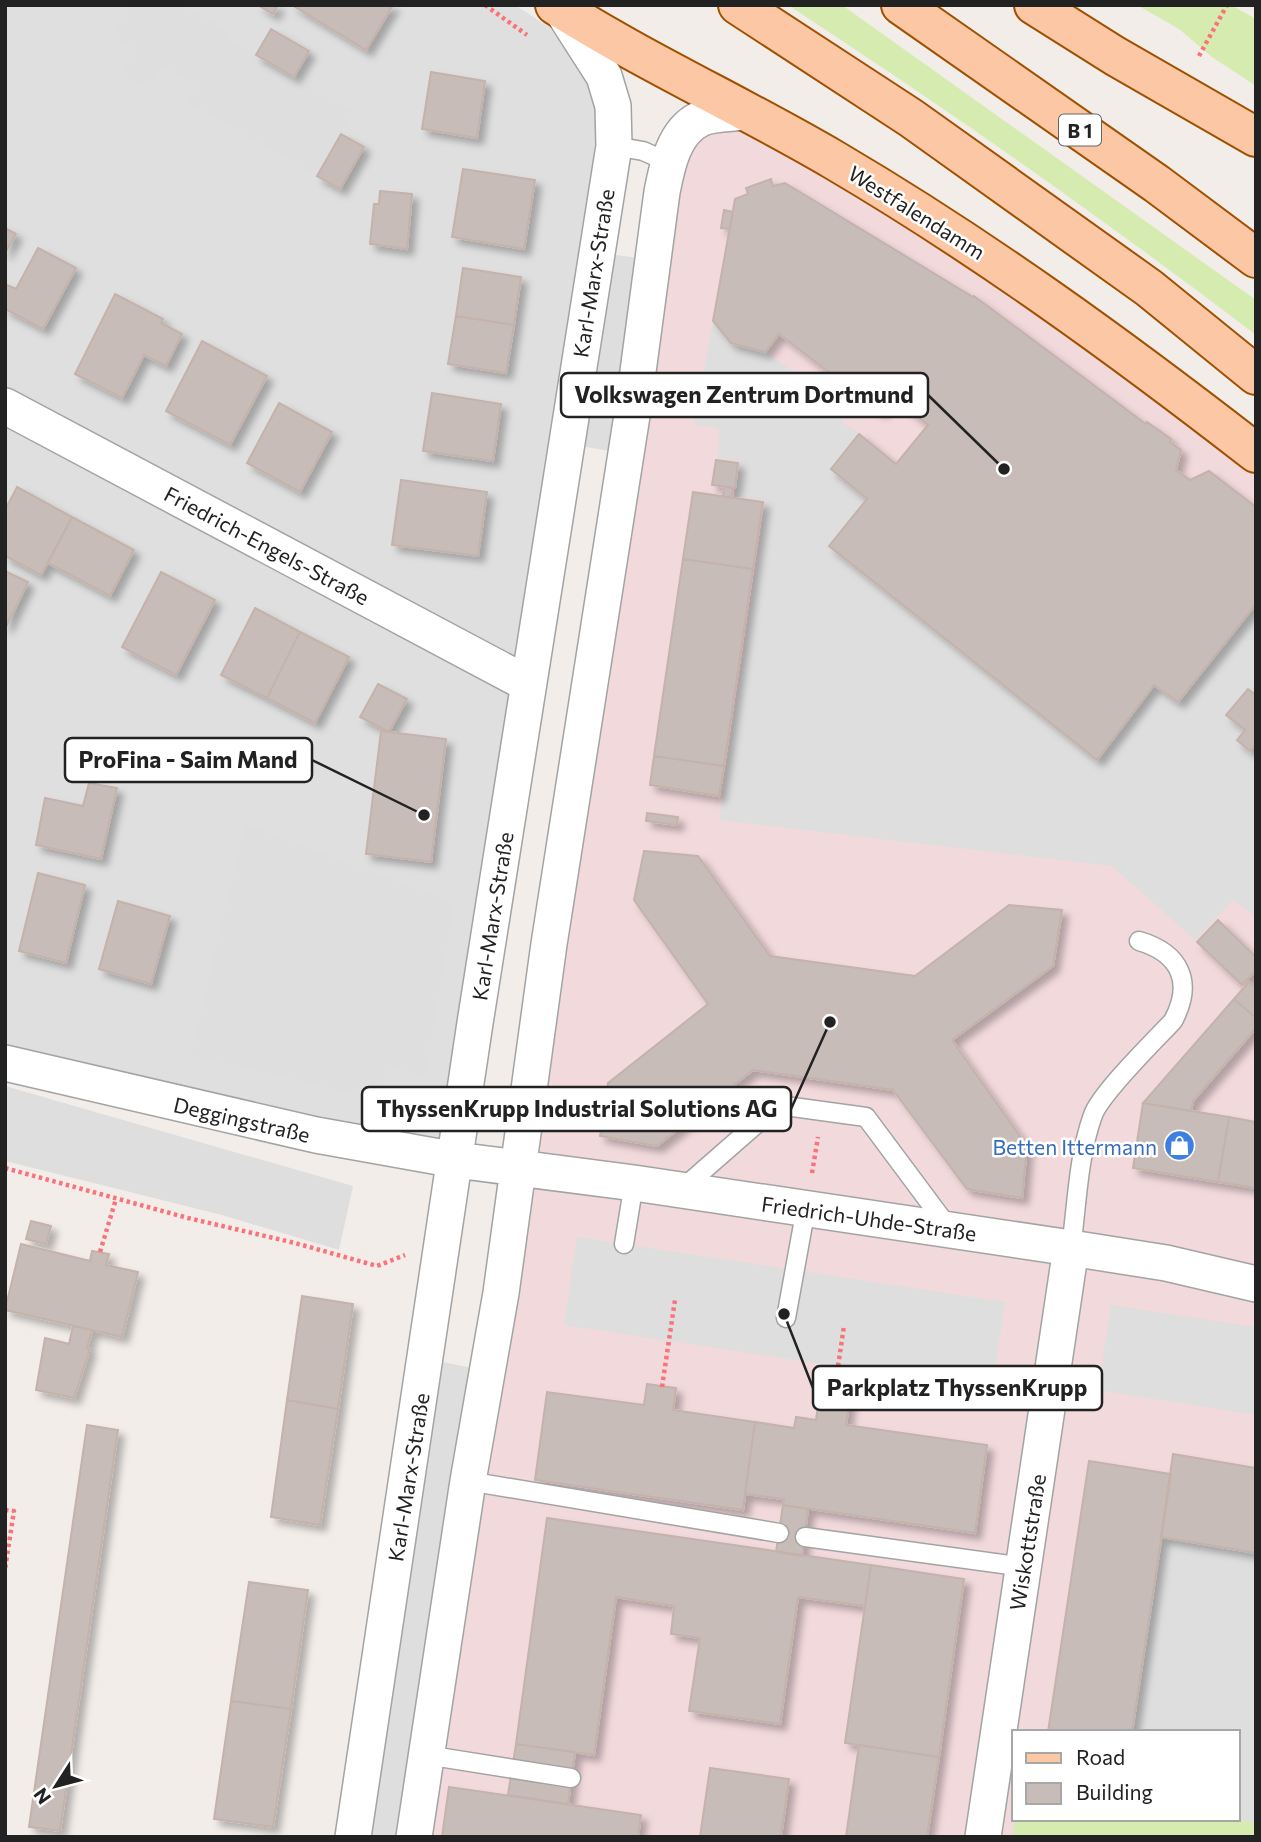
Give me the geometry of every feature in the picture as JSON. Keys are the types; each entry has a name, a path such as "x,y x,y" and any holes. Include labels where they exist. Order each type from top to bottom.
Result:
{"main road":[{"path":"738,5 934,134 1149,288 1256,375"},
{"name":"B 1","path":"901,5 1157,184 1256,258"},
{"path":"1034,5 1115,56 1256,137"},
{"name":"Westfalendamm","path":"558,7 630,50 832,159 959,237 1085,324 1256,453"}],"street":[{"name":"Karl-Marx-Straße","path":"353,1837 444,1238 468,1162 528,684 614,146 613,106 604,76 558,7"},
{"path":"414,1837 468,1481 501,1293 549,944 633,409 662,191 668,162 683,132 701,118 745,112"},
{"name":"Friedrich-Engels-Straße","path":"5,406 528,684"},
{"name":"Deggingstraße","path":"5,1063 316,1136 468,1162"},
{"name":"Friedrich-Uhde-Straße","path":"468,1162 634,1183 1072,1248 1166,1263 1256,1284"},
{"name":"Wiskottstraße","path":"983,1837 1005,1758 1024,1567 1072,1248"}],"lane":[{"path":"614,146 643,151 668,162"},
{"path":"1072,1248 1085,1150 1094,1113 1110,1091 1173,1021 1180,1007 1182,979 1177,966 1166,953 1154,945 1139,941"},
{"path":"681,1190 778,1105 866,1117 950,1230"},
{"path":"624,1244 634,1183"},
{"path":"786,1318 806,1208"},
{"path":"468,1481 779,1533"},
{"path":"804,1537 1024,1567"},
{"path":"426,1755 572,1778"}],"path":[{"path":"1199,56 1227,5"},
{"path":"806,1208 822,1111"},
{"path":"5,1168 377,1266 444,1238"},
{"path":"100,1252 116,1199"},
{"path":"662,1387 675,1300"},
{"path":"837,1373 844,1326"},
{"path":"5,1510 14,1511 5,1569"}],"shaded area":[{"path":"5,5 515,5 549,27 588,83 597,115 593,166 443,1140 298,1114 5,1047"},
{"path":"130,5 182,5 228,31 225,37 354,111 317,176 188,102 197,85 162,66 148,89 122,74 136,49 112,36"},
{"path":"739,128 903,222 1119,368 1256,474 1256,1837 431,1837 679,186 693,145 710,135"},
{"path":"609,254 639,258 610,451 580,446"},
{"path":"713,321 731,343 765,352 850,410 841,421 859,434 867,499 829,546 1097,760 1154,685 1179,702 1256,604 1256,917 1233,900 1195,940 1112,866 719,820 766,501 735,496 740,461 718,458 719,428 694,424"},
{"path":"245,824 454,903 426,1077 388,1067 379,1100 191,1055"},
{"path":"5,1086 353,1186 339,1250 222,1215 5,1161"},
{"path":"577,1237 1005,1302 992,1390 564,1325"},
{"path":"1111,1305 1256,1327 1256,1415 1098,1390"},
{"path":"443,1362 472,1368 401,1837 371,1837"},
{"path":"1161,1537 1256,1553 1256,1823 1240,1820 1240,1730 1132,1730"}],"green space":[{"path":"788,5 842,5 1256,300 1256,335 1025,166"},
{"path":"1137,5 1231,5 1256,19 1256,86 1212,57 1179,29"},
{"path":"1240,1820 1256,1823 1256,1837 1012,1837 1015,1821"}],"building":[{"path":"258,5 278,5 273,14"},
{"path":"292,5 393,5 366,50"},
{"path":"271,29 309,51 294,77 256,55"},
{"path":"431,72 485,81 477,138 422,129"},
{"path":"341,134 364,147 340,189 317,176"},
{"path":"463,169 535,180 524,249 452,237"},
{"path":"771,179 773,186 785,183 974,296 1146,424 1147,422 1171,439 1170,442 1181,450 1176,470 1190,480 1209,471 1256,507 1256,604 1178,702 1154,685 1097,760 829,546 867,499 831,469 859,434 896,464 928,425 893,397 880,412 779,334 765,352 731,343 713,321 735,199 748,194 746,188"},
{"path":"380,191 412,194 407,249 370,244 374,204 379,204"},
{"path":"724,210 733,212 730,229 721,228"},
{"path":"5,228 16,234 5,253"},
{"path":"38,248 76,268 43,329 5,309 5,284 16,289"},
{"path":"463,268 521,277 514,325 456,316"},
{"path":"115,294 163,319 161,323 182,334 166,366 144,355 122,398 75,374"},
{"path":"456,316 514,325 506,373 448,364"},
{"path":"202,341 267,376 230,445 166,411"},
{"path":"432,393 501,404 493,461 423,451"},
{"path":"279,403 332,432 300,492 247,463"},
{"path":"716,460 738,463 735,488 712,485"},
{"path":"401,480 487,492 478,556 392,545"},
{"path":"17,487 72,517 41,575 5,556 5,510"},
{"path":"724,487 733,488 732,498 723,496"},
{"path":"693,492 763,502 753,569 683,559"},
{"path":"72,517 134,550 110,596 48,563"},
{"path":"683,559 753,569 724,766 654,756"},
{"path":"5,571 28,582 6,627 5,627"},
{"path":"161,572 215,600 176,675 122,647"},
{"path":"255,608 300,632 267,698 221,675"},
{"path":"300,632 349,657 315,723 267,698"},
{"path":"378,684 407,699 389,732 360,717"},
{"path":"1248,689 1256,695 1256,744 1250,751 1237,740 1245,730 1226,715"},
{"path":"381,731 446,739 431,862 366,854"},
{"path":"654,756 724,766 719,796 650,785"},
{"path":"89,783 117,788 101,859 36,845 45,798 83,806"},
{"path":"647,813 678,817 677,825 646,821"},
{"path":"644,851 698,856 770,956 915,976 1009,905 1062,910 1053,966 952,1040 1027,1146 1022,1198 967,1189 893,1090 753,1070 657,1146 600,1136 608,1083 708,1004 634,900"},
{"path":"38,873 85,885 66,963 19,951"},
{"path":"118,901 170,916 151,984 99,969"},
{"path":"1218,920 1256,957 1256,970 1242,985 1197,942"},
{"path":"1249,982 1256,988 1256,1018 1234,999"},
{"path":"1234,999 1256,1018 1256,1028 1193,1101 1191,1111 1143,1103"},
{"path":"1143,1103 1229,1117 1218,1182 1133,1168"},
{"path":"1229,1117 1256,1122 1256,1188 1218,1182"},
{"path":"31,1221 51,1226 46,1244 26,1239"},
{"path":"21,1244 90,1261 92,1251 109,1254 106,1265 138,1272 122,1337 5,1310"},
{"path":"302,1296 353,1304 338,1409 287,1400"},
{"path":"73,1326 92,1330 87,1348 90,1349 74,1398 36,1390 45,1338 69,1344"},
{"path":"823,1370 853,1375 846,1425 987,1445 975,1533 783,1505 784,1499 745,1494 755,1422 794,1428 796,1417 816,1420"},
{"path":"647,1384 676,1388 673,1410 755,1422 743,1510 535,1480 547,1392 644,1405"},
{"path":"287,1400 338,1409 320,1525 271,1517"},
{"path":"87,1425 118,1430 60,1831 29,1827"},
{"path":"1173,1454 1256,1468 1256,1553 1161,1537"},
{"path":"1089,1461 1171,1474 1132,1730 1048,1730"},
{"path":"783,1505 808,1509 802,1556 776,1552"},
{"path":"547,1518 871,1565 865,1606 798,1597 780,1724 689,1711 700,1638 671,1634 674,1606 616,1597 594,1755 516,1744"},
{"path":"871,1565 964,1579 939,1757 845,1743"},
{"path":"249,1582 308,1590 291,1709 231,1701"},
{"path":"231,1701 291,1709 273,1827 214,1819"},
{"path":"516,1744 575,1752 568,1804 508,1795"},
{"path":"859,1745 939,1757 927,1837 846,1837"},
{"path":"710,1768 789,1779 781,1837 700,1837"},
{"path":"449,1787 641,1815 638,1837 442,1837"}],"place":[{"name":"Volkswagen Zentrum Dortmund","path":"1004,469"},
{"name":"ProFina - Saim Mand","path":"424,815"},
{"name":"ThyssenKrupp Industrial Solutions AG","path":"830,1022"},
{"name":"Betten Ittermann","path":"1180,1146"},
{"name":"Parkplatz ThyssenKrupp","path":"784,1314"}]}
